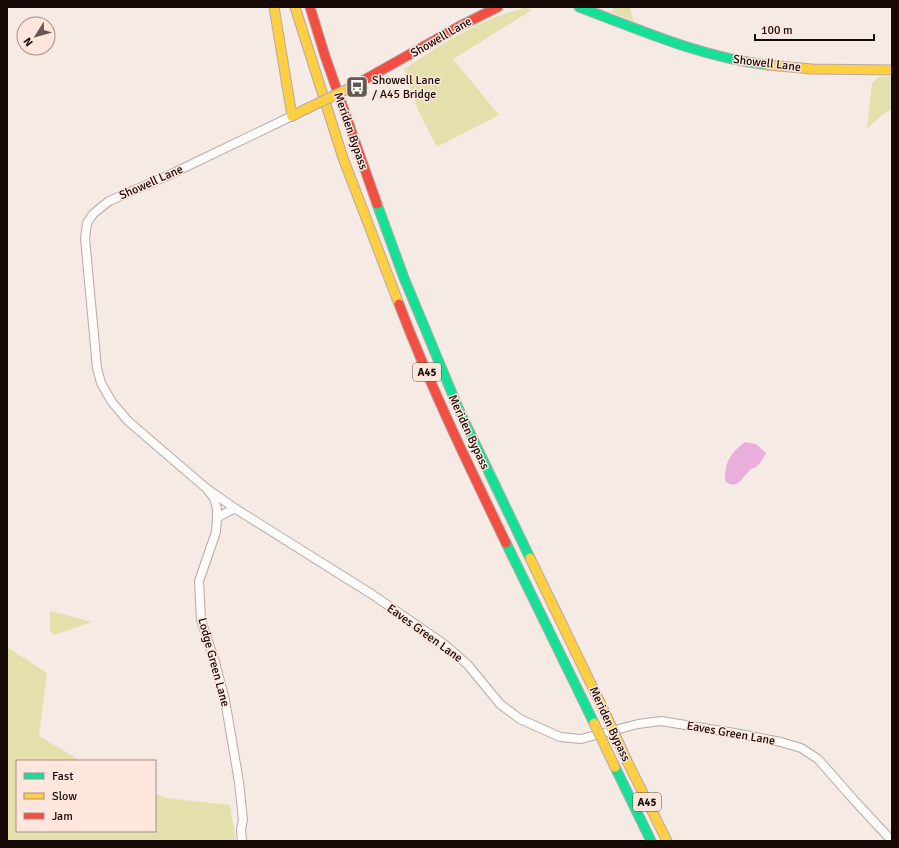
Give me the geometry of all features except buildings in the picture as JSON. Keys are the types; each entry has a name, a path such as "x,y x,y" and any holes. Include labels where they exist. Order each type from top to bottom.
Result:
{"main road":[{"path":"274,7 292,116"},
{"name":"Meriden Bypass","path":"294,7 343,158 419,356 467,462 651,841"},
{"name":"Meriden Bypass","path":"310,7 366,176 404,278 459,410 666,841"},
{"name":"Showell Lane","path":"292,116 379,73 472,19 498,7"},
{"name":"Showell Lane","path":"578,7 641,31 723,57 771,65 820,69 892,70"}],"street":[{"name":"Showell Lane","path":"206,488 128,421 112,402 101,382 94,349 91,290 85,238 86,225 93,214 109,201 167,176 292,116"},
{"name":"Eaves Green Lane","path":"206,488 236,509 373,595 444,644 468,665 500,704 520,719 560,737 581,739 638,724 661,721 740,734 781,742 801,748 818,758 892,841"},
{"name":"Lodge Green Lane","path":"206,488 214,498 217,509 217,518 216,532 199,581 201,620 215,662 225,700 239,782 243,820 241,829 242,841"},
{"path":"217,518 236,509"}],"shaded area":[{"path":"614,7 630,7 633,21 612,12"},
{"path":"525,8 533,9 453,59 499,115 437,147 418,110 404,69 447,41 477,25 509,12"},
{"path":"879,77 892,77 892,110 882,115 867,128 872,83"},
{"path":"745,442 756,444 766,453 758,465 751,469 737,484 733,485 725,481 727,463 732,454"},
{"path":"50,611 92,622 55,635 50,632"},
{"path":"7,647 47,673 39,736 79,760 16,760 16,832 156,832 156,793 166,798 230,805 236,841 7,841"}],"traffic: fast":[{"path":"579,7 648,34 696,50 768,65"},
{"path":"377,204 404,278 459,410 530,558"},
{"path":"506,543 594,723"},
{"path":"615,767 651,841"}],"traffic: slow":[{"path":"274,7 292,116"},
{"path":"295,7 343,158 399,304"},
{"path":"768,65 812,69 892,70"},
{"path":"308,108 348,89"},
{"path":"292,116 308,108"},
{"path":"530,558 608,719"},
{"path":"608,719 628,763"},
{"path":"594,723 615,767"},
{"path":"628,763 667,841"}],"traffic: jam":[{"path":"310,7 325,56 377,204"},
{"path":"348,89 460,26 498,7"},
{"path":"399,304 436,395 506,543"}],"place":[{"name":"Showell Lane / A45 Bridge","path":"357,87"}]}
